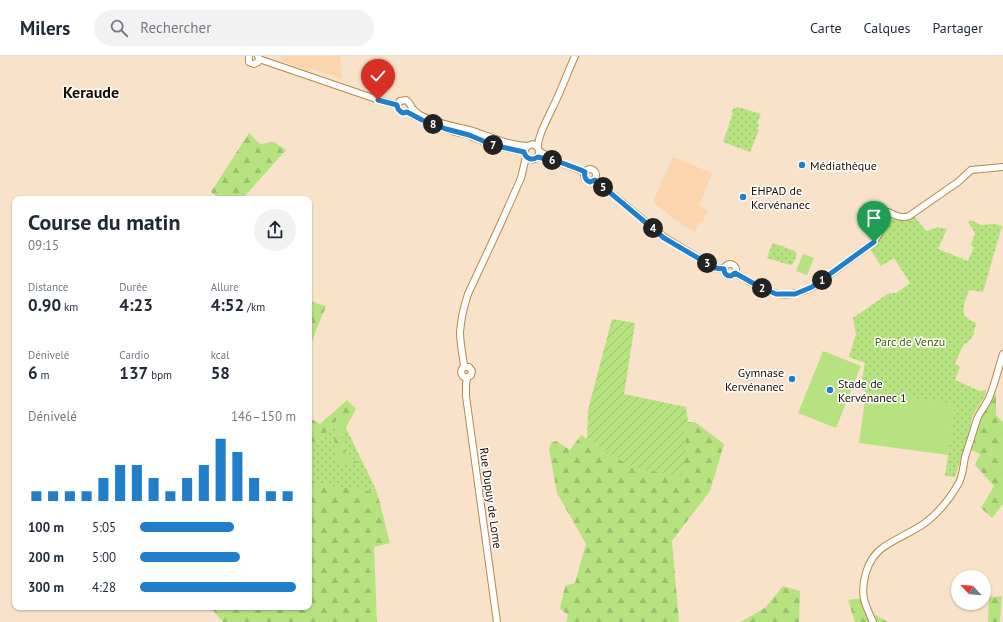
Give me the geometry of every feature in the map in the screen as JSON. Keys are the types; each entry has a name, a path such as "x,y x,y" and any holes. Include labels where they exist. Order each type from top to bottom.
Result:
{"street":[{"path":"249,56 249,60 252,64 257,63 258,57 376,99 455,132 532,152"},
{"name":"Rue Dupuy de Lome","path":"497,622 466,396 467,378 471,375 472,370 464,367 460,332 462,316 468,294 520,178 525,173 532,152 559,95 575,56"},
{"path":"401,110 399,102 404,99 409,102 410,106 415,112 423,116 447,125 515,145 549,160 554,160 585,172 585,178 588,181 592,182 595,180 664,238 715,268 724,269"},
{"path":"401,110 410,110 410,106"},
{"path":"735,273 776,294 795,294 812,287 874,242 888,212 904,218 958,182 971,170 1003,167"},
{"path":"724,269 725,265 731,264 735,267 735,273"},
{"path":"724,269 724,273 729,276 735,273"},
{"path":"873,622 865,601 864,590 866,575 872,558 882,548 926,522 937,512 958,485 978,418 989,398 1003,354"}],"shaded area":[{"path":"280,56 340,56 342,79 309,67 310,71 281,61"},
{"path":"673,157 712,173 699,206 708,210 702,223 700,222 695,232 675,220 653,202"}],"green space":[{"path":"738,107 761,114 757,123 759,124 757,129 759,130 750,152 723,142 733,113 731,112 734,108"},
{"path":"249,133 260,144 274,142 286,150 245,196 216,196 211,192"},
{"name":"Parc de Venzu","path":"914,216 926,231 938,227 947,229 938,249 968,261 974,247 971,245 975,233 968,222 971,220 981,225 995,224 1002,226 983,292 969,290 964,304 965,315 968,319 976,323 973,336 963,345 955,364 960,367 955,380 980,391 986,390 985,396 973,415 955,477 945,476 955,404 866,392 860,389 865,363 849,357 856,334 853,318 889,293 896,293 910,283 894,258 881,266 870,249 879,240 890,218 904,220"},
{"path":"773,243 795,251 797,254 793,264 790,265 767,258"},
{"path":"803,254 814,258 807,275 796,271"},
{"path":"312,302 326,306 312,341"},
{"path":"612,319 635,323 624,394 686,407 688,422 684,428 686,443 682,477 632,467 587,439 588,410"},
{"name":"Stade de Kervénanec 1","path":"823,351 861,366 836,428 798,413"},
{"path":"866,392 955,404 948,455 859,443"},
{"path":"993,394 996,395 996,415 1003,422 1003,505 992,518 981,508 994,486 975,465 980,454 971,450 980,420"},
{"path":"347,400 356,409 341,437 346,454 357,462 354,466 339,462 334,450 335,430 340,417 327,430 325,435 320,440 312,442 312,420 320,424"},
{"path":"341,416 334,449 357,462 346,454 341,437 346,428 377,492 312,483 312,442 320,440 325,435 327,430"},
{"path":"688,422 695,422 724,444 710,491 672,541 679,622 566,622 568,615 560,609 565,586 575,583 586,544 557,493 549,449 551,443 556,441 570,450 581,435 632,467 686,443 684,428"},
{"path":"312,480 313,483 377,492 390,543 374,547 377,622 223,622 213,610 312,610"},
{"path":"783,586 800,591 799,622 740,622 765,608"},
{"path":"1002,596 1000,622 988,622 988,610 991,610 991,597"},
{"path":"862,598 869,618 876,615 888,622 855,622 848,600"}],"place":[{"name":"Médiathèque","path":"802,165"},
{"name":"EHPAD de Kervénanec","path":"743,197"},
{"name":"Gymnase Kervénanec","path":"792,379"},
{"name":"Stade de Kervénanec 1","path":"830,390"}],"district":[{"name":"Keraude","path":"91,92"}],"route":[{"path":"378,100 397,105 398,109 403,113 407,112 422,120 446,129 469,135 493,145 524,152 526,157 532,160 538,157 554,160 581,170 585,172 584,176 586,180 592,182 595,180 664,238 715,268 724,269 724,273 729,276 735,273 776,294 795,294 812,287 874,242"}]}
